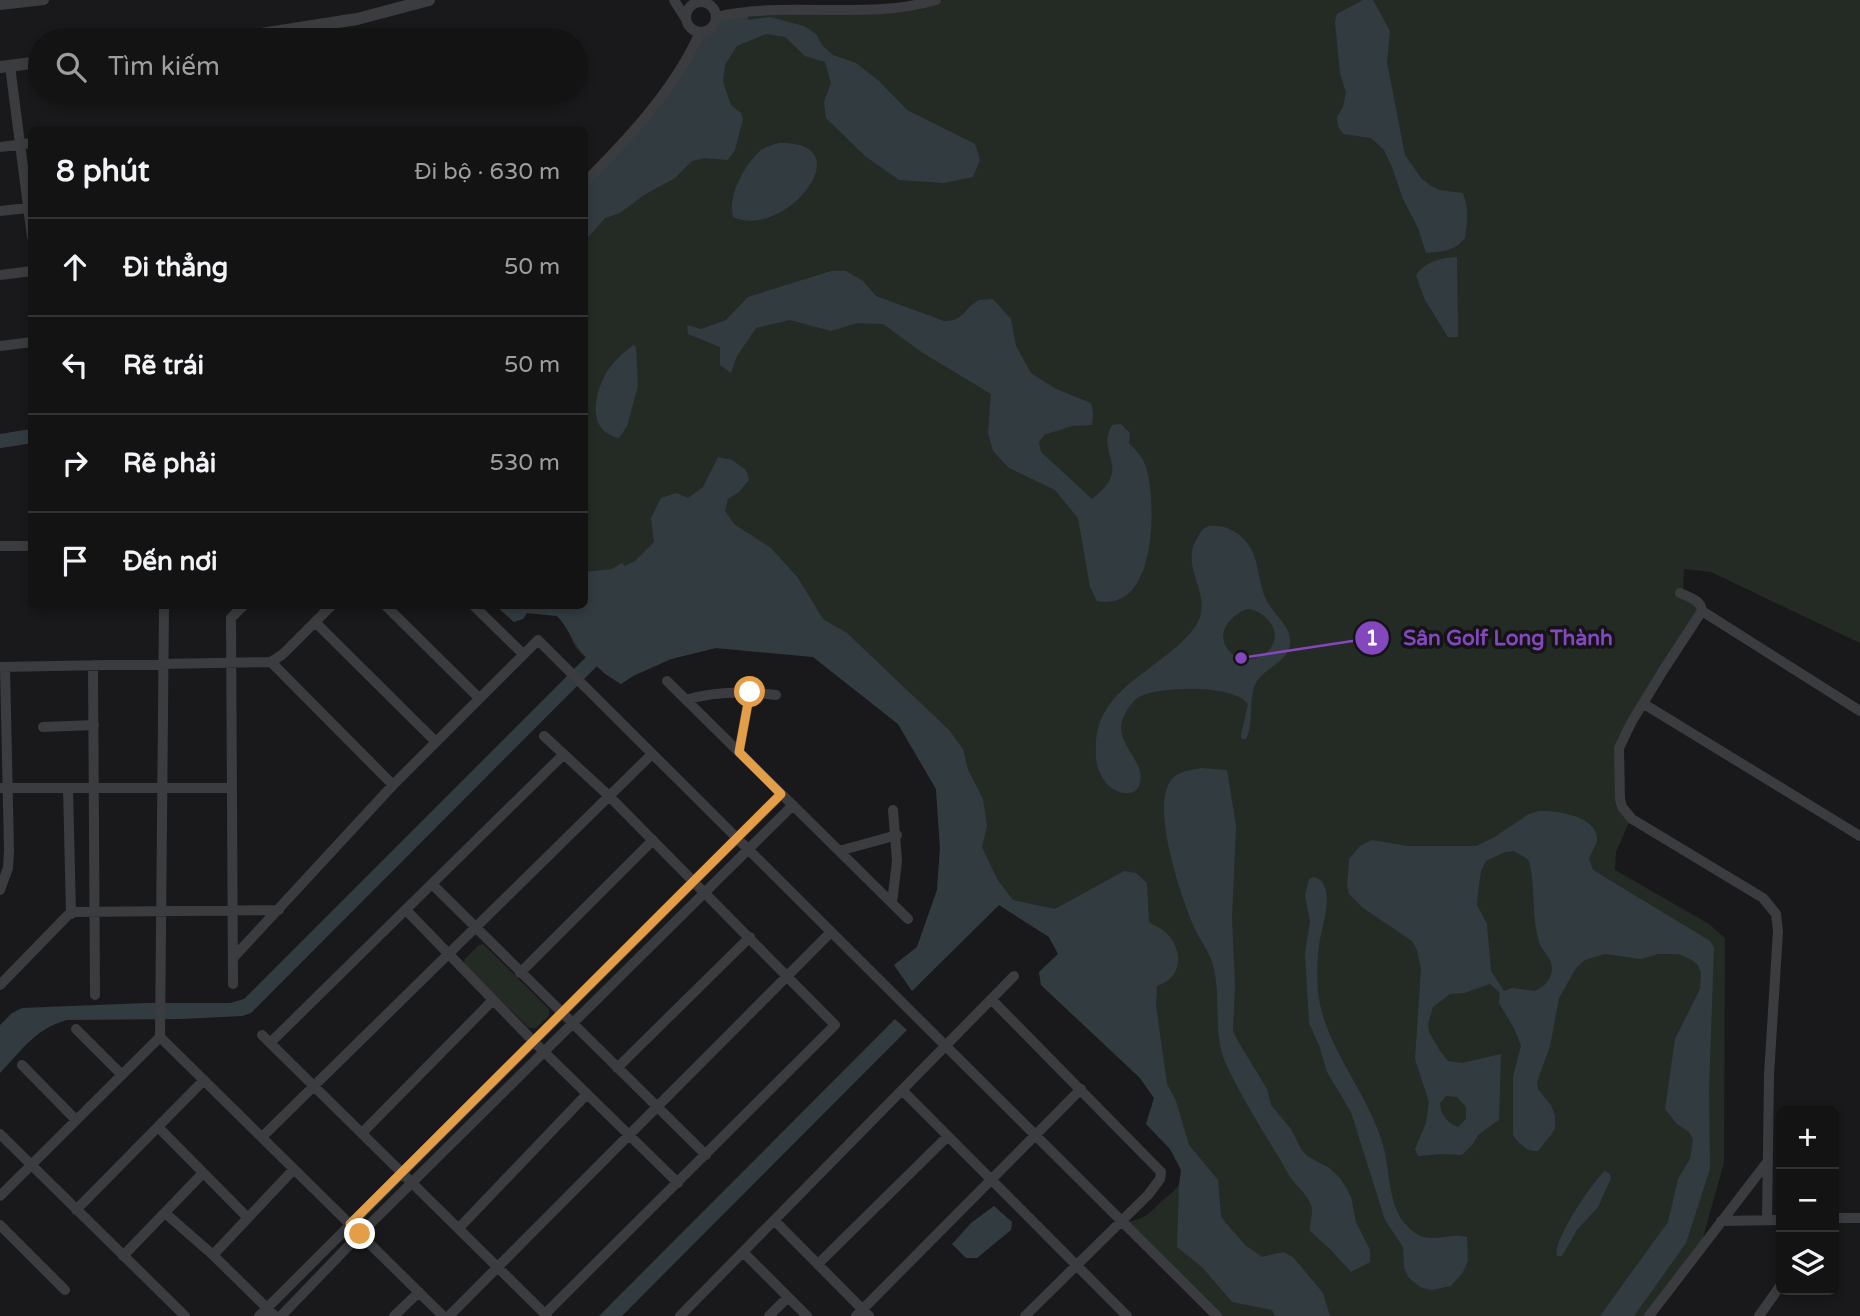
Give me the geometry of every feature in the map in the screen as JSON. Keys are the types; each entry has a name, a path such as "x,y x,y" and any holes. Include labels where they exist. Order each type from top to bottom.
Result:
{"street":[{"path":"0,5 44,0"},
{"path":"300,28 357,19 429,0"},
{"path":"674,0 691,28 700,32"},
{"path":"716,17 744,8 772,5 888,7 936,0"},
{"path":"588,179 648,113 691,53 700,32 713,26 716,17 710,5 697,1 690,7 686,19"},
{"path":"0,211 28,208 20,144 5,66 28,63"},
{"path":"0,147 28,143"},
{"path":"0,275 28,272"},
{"path":"0,346 28,342"},
{"path":"0,546 28,546"},
{"path":"1680,593 1697,601 1702,611 1631,723 1619,748 1622,807 1640,824 1753,890 1771,905 1776,914 1778,931 1769,1075 1767,1220"},
{"path":"0,1196 160,1034 164,609"},
{"path":"233,984 231,618 240,609"},
{"path":"0,890 8,868 4,850 2,667 271,662 283,654 328,609"},
{"path":"389,609 479,698"},
{"path":"477,609 523,654"},
{"path":"1702,611 1860,711"},
{"path":"315,622 436,742"},
{"path":"233,958 393,785 538,640 1217,1316"},
{"path":"271,662 393,785"},
{"path":"93,665 94,995"},
{"path":"667,681 908,919"},
{"path":"686,700 716,693 750,692 776,695"},
{"path":"739,752 750,692"},
{"path":"1644,704 1860,836"},
{"path":"43,727 94,725"},
{"path":"262,1035 546,1315 835,1025 609,796 544,736"},
{"path":"270,1043 564,754"},
{"path":"262,1138 652,754"},
{"path":"4,788 232,788"},
{"path":"68,788 71,914"},
{"path":"259,1316 781,794"},
{"path":"281,1316 412,1182 793,805"},
{"path":"892,903 897,861 893,810"},
{"path":"839,851 897,835"},
{"path":"520,973 653,841"},
{"path":"432,884 706,1155"},
{"path":"0,985 71,914 279,910"},
{"path":"406,910 533,1041 678,1183"},
{"path":"160,1034 262,1138 446,1316 831,932"},
{"path":"617,1068 750,937"},
{"path":"680,1316 1014,976"},
{"path":"991,999 1161,1172 1160,1179 1148,1195 1033,1313"},
{"path":"362,1132 493,1000"},
{"path":"76,1029 122,1074"},
{"path":"22,1065 76,1119"},
{"path":"76,1210 204,1080"},
{"path":"774,1220 863,1314 1081,1089"},
{"path":"902,1090 1128,1316"},
{"path":"459,1228 587,1094"},
{"path":"158,1127 248,1218"},
{"path":"0,1134 185,1316"},
{"path":"818,1264 948,1136"},
{"path":"1649,1316 1768,1161"},
{"path":"213,1255 294,1169"},
{"path":"123,1256 203,1173"},
{"path":"165,1213 213,1255 275,1316"},
{"path":"1839,1218 1860,1218"},
{"path":"1721,1221 1776,1220"},
{"path":"0,1225 65,1290"},
{"path":"743,1252 807,1316"},
{"path":"394,1316 419,1292"},
{"path":"1759,1316 1776,1292"},
{"path":"769,1316 788,1297"}],"shaded area":[{"path":"943,0 1860,0 1860,643 1711,572 1684,569 1683,597 1695,603 1699,610 1615,756 1630,820 1616,852 1615,870 1709,924 1725,938 1724,1163 1702,1241 1645,1316 1221,1316 1126,1222 1146,1215 1174,1191 1181,1176 1180,1167 1172,1151 1146,1124 1154,1098 1140,1078 1041,985 1039,972 1058,954 1049,937 999,905 912,991 894,965 917,947 937,890 940,849 936,789 898,724 813,657 716,648 671,659 621,684 577,649 557,616 527,613 523,619 514,622 499,609 588,609 588,184 615,156 702,34 713,29 718,19 732,13 936,3"},
{"path":"1363,0 1373,0 1390,31 1387,62 1405,155 1421,178 1431,186 1439,190 1463,193 1467,210 1465,238 1448,250 1426,253 1384,150 1371,138 1343,134 1338,126 1337,117 1343,107 1346,92 1340,74 1335,22 1337,14"},
{"path":"747,10 748,20 770,17 804,26 816,34 822,45 833,55 856,63 879,81 907,110 975,144 980,160 973,177 944,183 899,180 865,156 826,118 824,102 831,83 825,62 805,56 785,37 766,34 737,46 725,65 723,82 731,105 741,113 743,119 735,150 728,160 705,158 692,161 675,178 644,195 620,213 605,218 588,238 588,184 615,156 702,34 713,29 718,19"},
{"path":"779,143 804,147 815,157 816,172 808,188 793,204 774,215 753,221 733,217 733,200 742,174 761,150"},
{"path":"1457,257 1458,337 1448,337 1425,300 1416,275 1424,266 1434,261"},
{"path":"831,271 846,271 863,281 876,296 944,321 960,317 979,300 993,299 1011,319 1016,346 1031,373 1056,389 1091,403 1092,425 1072,426 1044,435 1039,442 1041,452 1092,499 1110,478 1112,469 1108,435 1112,425 1121,424 1130,433 1129,443 1147,470 1151,507 1148,554 1142,574 1131,591 1117,600 1097,601 1090,587 1078,518 1055,490 1009,468 993,451 988,433 991,394 923,353 883,324 857,323 831,331 790,320 756,328 737,356 731,373 720,365 720,347 688,334 687,325 701,329 726,320 748,297"},
{"path":"633,345 636,347 638,386 627,426 619,438 601,428 597,420 596,402 611,365"},
{"path":"718,457 732,460 746,470 749,480 739,492 728,499 725,511 734,524 771,548 798,578 823,619 847,633 949,730 963,749 968,770 983,799 987,826 982,847 997,879 1013,900 1055,909 1124,871 1136,873 1147,883 1149,922 1171,938 1178,953 1178,962 1172,976 1157,986 1156,1005 1167,1084 1176,1101 1189,1145 1218,1180 1221,1216 1225,1222 1245,1245 1262,1257 1283,1252 1293,1257 1323,1293 1330,1316 1275,1316 1272,1310 1232,1302 1202,1267 1177,1247 1181,1170 1170,1149 1146,1124 1154,1098 1140,1078 1041,985 1039,972 1058,954 1049,937 999,905 912,991 894,965 917,947 937,890 940,848 936,789 898,724 813,657 716,648 671,659 621,684 597,666 251,1013 242,1016 182,1019 67,1020 38,1034 0,1073 0,1025 12,1013 22,1008 230,1003 244,999 586,657 557,616 527,613 523,619 514,622 499,609 588,609 588,572 612,569 622,563 625,566 635,561 654,542 651,518 661,498 676,493 688,498 703,487"},
{"path":"1209,526 1229,529 1239,535 1251,550 1268,603 1289,635 1287,653 1257,681 1252,695 1246,739 1242,739 1241,735 1248,704 1228,693 1197,689 1164,690 1135,700 1125,714 1121,730 1141,777 1136,790 1119,792 1107,784 1097,766 1099,725 1118,694 1179,645 1199,619 1202,606 1192,560 1193,549 1200,533","holes":["1247,609 1269,620 1275,638 1265,654 1241,658 1225,646 1224,633 1234,616"]},
{"path":"1201,768 1227,770 1236,826 1232,919 1235,986 1233,1030 1267,1089 1271,1105 1291,1129 1301,1149 1339,1177 1351,1197 1356,1222 1370,1250 1370,1262 1351,1272 1310,1231 1312,1208 1309,1201 1289,1175 1256,1120 1222,1052 1216,977 1182,896 1170,852 1164,809 1166,792 1172,779"},
{"path":"1539,811 1565,813 1590,824 1597,838 1589,859 1593,870 1710,941 1714,948 1709,1089 1710,1169 1686,1243 1634,1316 1600,1316 1668,1222 1678,1179 1690,1159 1693,1139 1665,1109 1675,1039 1700,989 1701,973 1698,965 1678,954 1658,954 1641,959 1605,954 1585,960 1576,968 1559,998 1550,1046 1537,1082 1538,1089 1551,1105 1555,1116 1555,1128 1538,1151 1524,1147 1513,1135 1513,1077 1521,1046 1499,1003 1500,993 1490,984 1464,993 1450,994 1433,1007 1428,1024 1429,1032 1448,1061 1462,1063 1501,1054 1499,1120 1478,1135 1462,1155 1418,1156 1415,1149 1426,1123 1429,1102 1415,1059 1421,969 1417,950 1412,941 1363,908 1349,894 1347,886 1349,859 1360,846 1372,840 1407,846 1476,846 1529,814","holes":["1513,851 1529,861 1539,942 1552,966 1548,981 1535,991 1512,988 1504,991 1491,971 1487,924 1477,905 1481,871 1486,861","1446,1096 1457,1097 1466,1107 1466,1119 1458,1127 1448,1121 1441,1111 1440,1103"]},
{"path":"1314,877 1321,881 1327,897 1318,963 1318,993 1322,1013 1329,1033 1376,1126 1383,1145 1393,1199 1401,1218 1422,1237 1467,1237 1468,1261 1451,1286 1431,1290 1420,1287 1408,1277 1404,1267 1403,1247 1385,1220 1351,1112 1327,1072 1309,1023 1305,954 1310,921 1305,896 1309,879"},
{"path":"483,944 549,1009 549,1016 536,1028 529,1028 465,965 464,960"},
{"path":"895,1019 907,1030 622,1316 599,1316"},
{"path":"1605,1171 1611,1178 1598,1207 1577,1230 1562,1256 1557,1256 1557,1249 1567,1226 1583,1199"},
{"path":"994,1206 1012,1222 1011,1230 977,1258 966,1258 952,1244 971,1223"}],"waterway":[{"path":"0,441 28,437"}],"place":[{"name":"Sân Golf Long Thành","path":"1241,658"}],"route":[{"path":"360,1234 350,1224 781,794 739,752 750,692"}]}
